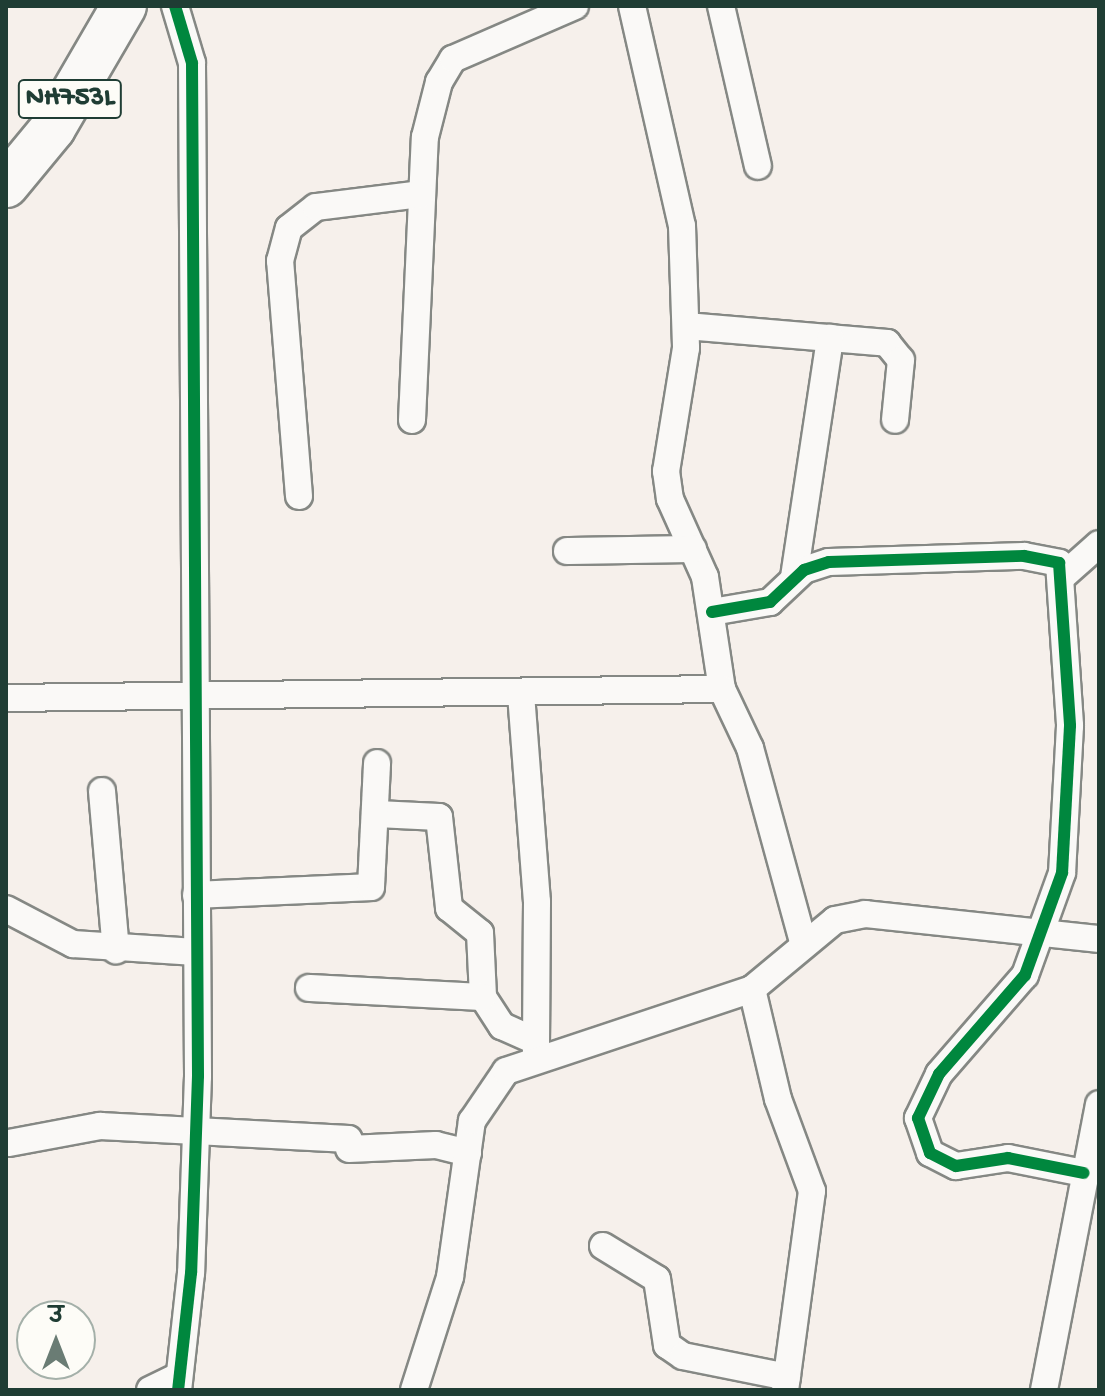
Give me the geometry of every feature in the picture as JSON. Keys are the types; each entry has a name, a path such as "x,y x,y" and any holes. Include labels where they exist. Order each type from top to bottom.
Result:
{"highway":[{"name":"NH753L","path":"6,185 53,128 124,6"}],"street":[{"path":"150,1390 178,1383 195,1135 192,63 175,6"},
{"path":"412,420 425,137 453,59 575,6"},
{"path":"632,6 682,226 686,326 666,471 712,612 722,689 750,748 804,945"},
{"path":"721,6 758,166"},
{"path":"299,496 280,261 289,228 316,207 421,194"},
{"path":"686,326 830,338 898,350 895,420"},
{"path":"794,577 830,338"},
{"path":"1063,576 1099,544"},
{"path":"567,551 693,549"},
{"path":"712,612 770,602 794,577 829,562 1046,556 1063,576 1070,774 1062,873 1025,975 939,1074 918,1118 930,1153 956,1166 1008,1158 1084,1173"},
{"path":"6,698 521,694 722,689"},
{"path":"521,694 537,902 536,1050"},
{"path":"196,895 371,887 377,814 377,763"},
{"path":"102,791 116,950"},
{"path":"377,814 439,817 449,908 480,933 483,997 502,1026 536,1050"},
{"path":"6,909 54,939 116,950 196,952"},
{"path":"414,1390 450,1277 472,1121 486,1093 506,1071 536,1050 752,989 835,920 865,914 1099,939"},
{"path":"309,988 483,997"},
{"path":"603,1246 657,1279 667,1345 683,1356 786,1383 812,1191 778,1099 752,989"},
{"path":"1044,1390 1099,1104"},
{"path":"9,1143 100,1126 349,1144 436,1145 468,1153"}],"cycle path":[{"path":"175,6 192,63 198,1076 191,1273 178,1390"},
{"path":"712,612 770,602 804,570 829,562 1024,556 1059,563 1070,726 1062,873 1025,975 939,1074 918,1118 930,1153 956,1166 1008,1158 1084,1173"}]}
